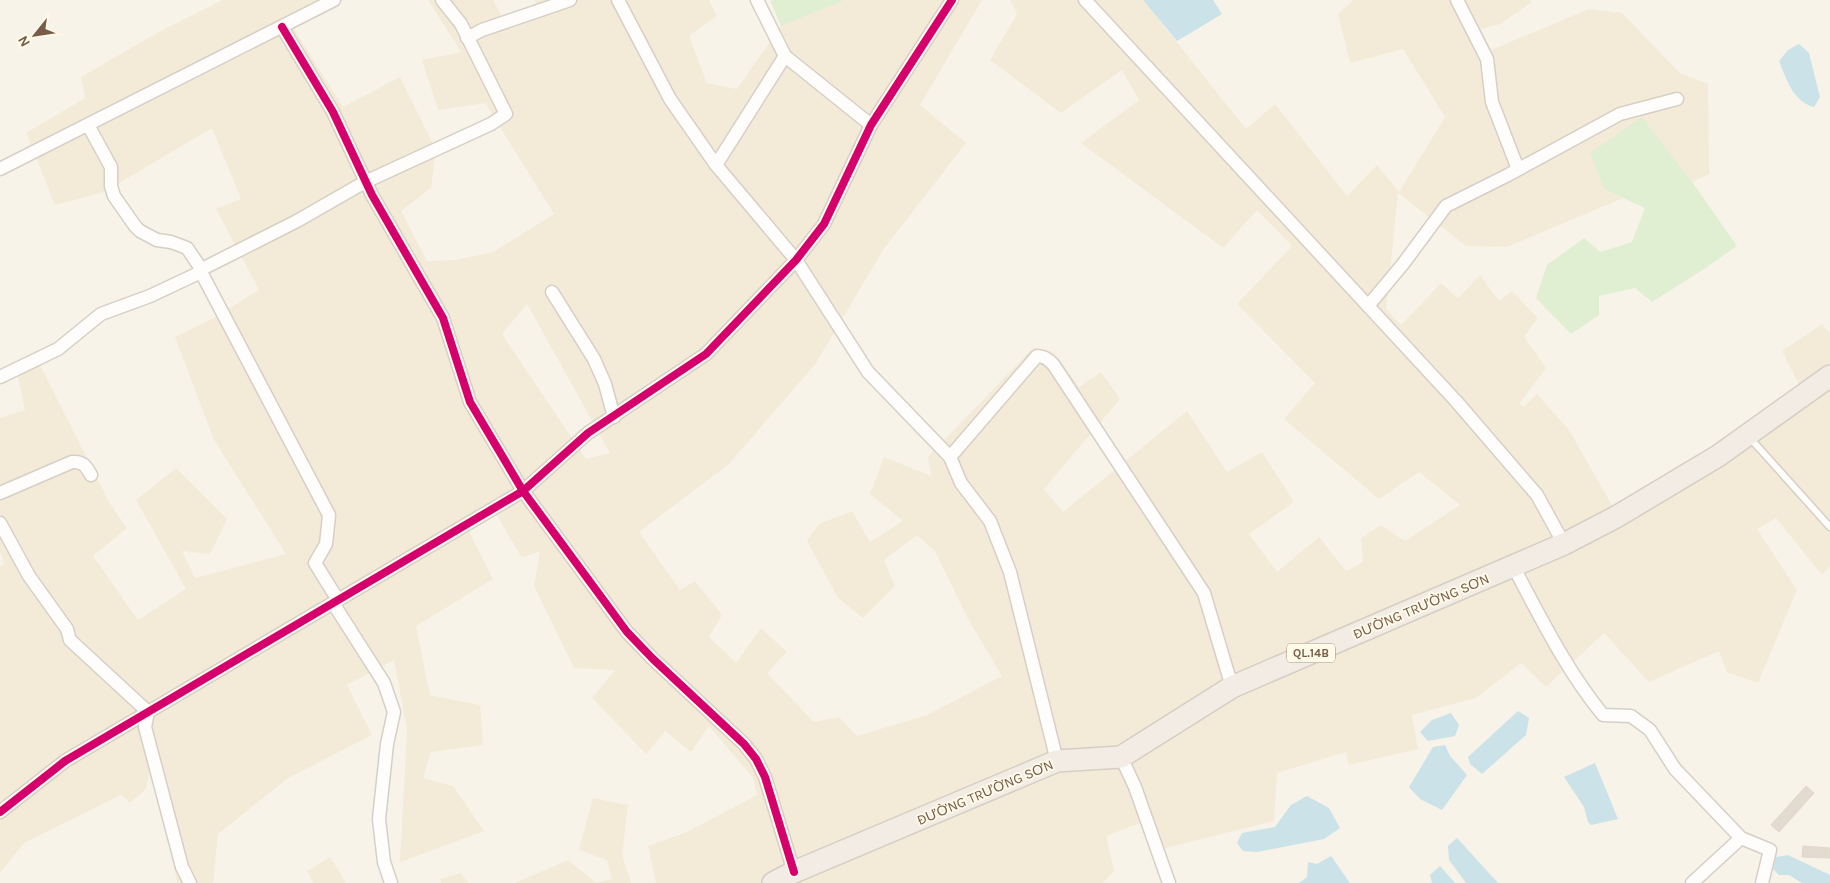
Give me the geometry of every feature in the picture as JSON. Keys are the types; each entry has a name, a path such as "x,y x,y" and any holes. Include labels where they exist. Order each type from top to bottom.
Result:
{"highway":[{"name":"ĐƯỜNG TRƯỜNG SƠN","path":"773,883 794,872 1057,761 1122,757 1232,687 1564,544 1616,517 1718,456 1830,376"}],"street":[{"path":"0,169 334,0"},
{"path":"0,377 58,349 101,314 150,296 202,271 298,221 365,182 492,124 506,114 461,24 442,0"},
{"path":"467,38 482,30 570,0"},
{"path":"618,0 670,99 716,164 796,260 868,372 950,457 961,483 990,521 1010,572 1057,761"},
{"path":"757,0 785,56 871,124"},
{"path":"0,812 64,761 523,491 588,433 706,354 796,260 824,224 871,124 952,0"},
{"path":"1085,0 1456,401 1537,495 1564,544"},
{"path":"1457,0 1487,59 1492,102 1518,169"},
{"path":"282,27 333,112 365,182 443,318 470,402 523,491 627,632 653,659 744,744 756,759 765,777 794,872"},
{"path":"716,164 785,56"},
{"path":"1368,306 1403,264 1446,206 1620,114 1677,100"},
{"path":"88,125 111,167 111,186 114,196 135,226 140,231 157,240 181,244 187,248 202,271 329,515 326,544 315,563 384,683 394,712 387,744 379,819 384,862 391,883"},
{"path":"552,292 594,358 605,384 614,417"},
{"path":"950,457 1037,356 1047,358 1053,364 1204,593 1232,687"},
{"path":"0,494 72,462 81,462 86,465 91,475"},
{"path":"0,523 29,576 67,629 70,640 148,712"},
{"path":"1514,566 1555,645 1585,693 1603,715 1631,716 1650,730 1675,769 1741,838 1770,850 1762,883"},
{"path":"148,712 144,727 182,867 190,883"},
{"path":"1122,757 1135,787 1169,883"},
{"path":"1692,883 1741,838"}],"lane":[{"path":"1747,436 1830,527"}],"shaded area":[{"path":"223,0 334,0 336,5 294,29 343,107 400,77 436,150 431,188 401,211 427,261 455,260 493,252 554,214 485,103 438,110 422,60 461,52 428,0 493,0 504,20 539,11 535,0 709,0 717,16 689,36 707,83 737,89 781,26 845,0 982,0 920,105 966,143 883,250 816,363 729,464 639,532 680,590 695,581 722,615 709,637 736,663 761,628 787,652 767,673 814,722 839,717 857,736 927,715 1002,676 968,619 935,551 917,535 884,560 895,586 863,618 838,598 807,541 819,524 852,511 870,542 903,521 870,494 884,457 931,476 928,457 1033,348 1054,352 1079,387 1101,372 1120,399 1044,489 1063,512 1187,411 1227,472 1262,452 1294,502 1249,534 1277,572 1319,537 1346,571 1363,562 1361,538 1381,525 1405,541 1460,505 1419,472 1379,499 1284,419 1315,383 1237,304 1292,246 1257,210 1223,248 1081,143 1139,100 1122,70 1061,113 990,60 1017,14 1010,0 1143,0 1246,129 1275,104 1347,196 1377,165 1399,192 1445,117 1403,49 1350,63 1338,14 1353,0 1530,0 1532,2 1500,24 1481,29 1491,50 1589,9 1622,13 1680,73 1708,84 1709,174 1692,182 1642,117 1604,189 1623,198 1507,247 1466,246 1398,193 1386,309 1401,325 1441,283 1458,298 1480,275 1499,301 1512,291 1538,318 1524,337 1546,368 1519,404 1524,407 1537,394 1569,430 1617,514 1803,393 1782,351 1822,324 1830,333 1830,566 1822,575 1776,518 1757,529 1797,590 1758,683 1727,672 1719,651 1649,682 1604,633 1546,687 1521,663 1476,698 1412,715 1418,749 1349,765 1346,752 1277,773 1274,821 1150,852 1140,823 1106,836 1114,871 1103,883 656,883 648,846 687,832 757,795 753,778 709,726 691,752 665,731 646,754 592,698 615,670 574,668 534,586 540,551 522,558 493,509 466,526 493,579 416,626 430,695 480,705 483,745 431,752 423,778 453,786 484,831 400,862 407,731 394,660 347,685 372,735 288,778 218,834 213,883 177,883 154,752 146,789 130,803 121,795 24,843 0,873 0,566 4,563 0,551 0,418 25,410 17,373 40,365 109,502 127,528 93,556 138,620 186,589 136,500 176,468 227,519 210,554 182,551 195,578 286,554 214,440 175,337 212,319 259,290 216,209 241,199 212,128 104,192 55,205 26,133 85,98 81,77 157,33","holes":["527,304 610,453 586,459 502,334"]},
{"path":"593,798 628,805 622,855 631,883 596,883 612,879 607,860 579,850"},
{"path":"330,857 346,883 313,883 307,871"},
{"path":"568,860 596,883 515,883"},
{"path":"461,873 468,883 441,883 440,879"}],"green space":[{"path":"770,0 845,0 781,26"},
{"path":"1642,117 1692,182 1737,246 1652,302 1635,288 1599,296 1599,315 1571,334 1536,298 1547,265 1584,238 1600,252 1632,242 1645,208 1604,189 1590,153"}],"water":[{"path":"1143,0 1213,0 1222,14 1177,41"},
{"path":"1799,44 1809,53 1820,97 1814,107 1796,95 1779,61 1788,50"},
{"path":"1518,711 1529,718 1526,735 1482,774 1470,764 1468,757"},
{"path":"1451,713 1459,725 1455,736 1428,741 1420,732 1432,720"},
{"path":"1445,745 1450,756 1467,775 1442,810 1420,799 1409,787 1433,747"},
{"path":"1595,763 1618,819 1591,825 1588,822 1584,807 1564,777"},
{"path":"1307,796 1329,808 1340,828 1324,839 1257,852 1243,851 1237,843 1242,833 1275,827 1291,805"},
{"path":"1457,838 1498,883 1466,883 1449,860 1448,846"},
{"path":"1788,855 1830,875 1830,883 1802,883 1789,875 1779,875 1773,869 1776,857"},
{"path":"1331,856 1350,883 1299,883 1307,877 1308,862 1317,864"},
{"path":"1440,866 1455,883 1432,883 1430,875"}],"building":[{"path":"1806,786 1814,793 1779,832 1771,825"},
{"path":"1803,846 1830,848 1830,858 1802,857"}],"cycle path":[{"path":"0,812 65,761 523,491 588,433 706,354 796,260 824,224 871,125 952,0"},
{"path":"282,27 333,112 372,195 443,318 470,402 523,491 627,632 653,659 744,744 756,759 765,777 794,872"}]}
